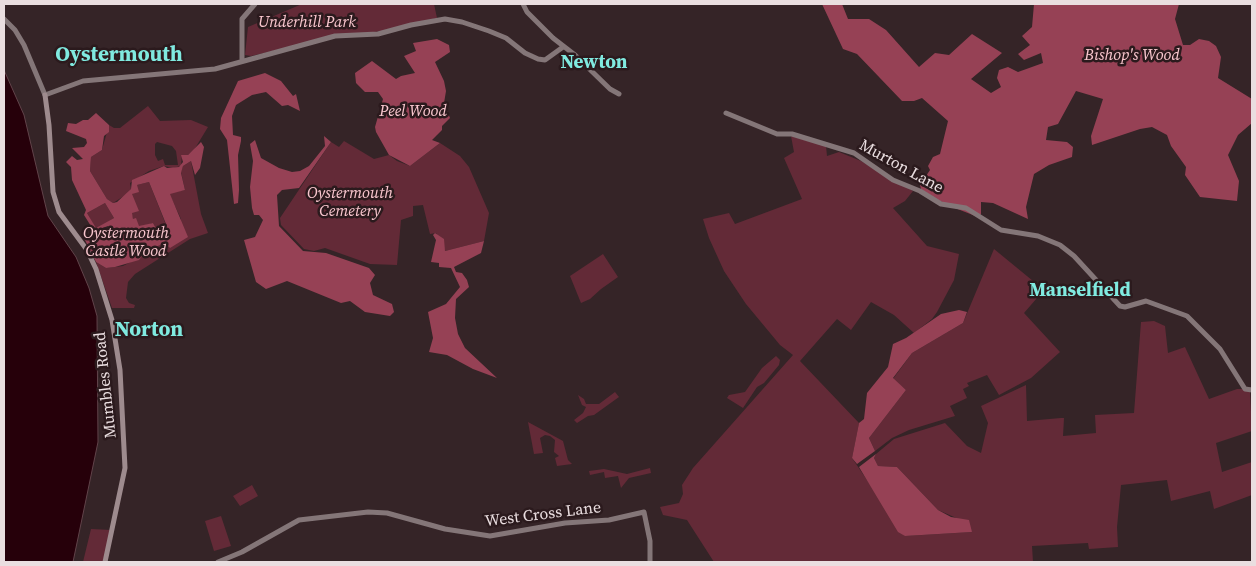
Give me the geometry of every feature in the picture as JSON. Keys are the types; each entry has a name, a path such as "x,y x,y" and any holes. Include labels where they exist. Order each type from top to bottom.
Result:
{"main road":[{"name":"Mumbles Road","path":"44,95 49,125 54,192 59,212 87,250 96,269 112,320 120,370 125,468 105,562"}],"street":[{"path":"242,60 242,20 255,4"},
{"path":"523,4 527,12 563,47 610,89 619,94"},
{"name":"Mumbles Road","path":"4,19 15,30 24,45 44,95"},
{"path":"44,95 83,81 214,69 335,36 378,34 411,25 445,19 462,22 506,38 525,53 538,59 545,60 563,47"},
{"name":"Murton Lane","path":"726,113 778,134 792,134 854,153 893,180 920,191 940,204 966,208 1001,230 1038,236 1060,245 1074,256 1121,307 1146,300 1187,316 1220,349 1245,389 1252,390"},
{"name":"West Cross Lane","path":"218,562 242,552 291,523 313,518 378,512 445,529 490,536 565,523 609,520 644,512 650,541 650,562"}],"green space":[{"name":"Underhill Park","path":"302,4 434,4 437,18 384,31 344,35 251,56 245,55 248,27"},
{"name":"Bishop's Wood","path":"822,4 842,4 848,19 869,19 886,30 919,67 935,53 949,55 972,34 1002,53 971,79 991,93 1001,87 997,78 999,70 1008,67 1018,72 1043,63 1041,53 1024,60 1018,54 1030,45 1022,36 1032,27 1034,4 1179,4 1175,19 1183,45 1190,45 1199,39 1209,41 1216,46 1221,57 1218,78 1252,99 1252,123 1238,135 1228,155 1239,181 1237,201 1200,197 1185,175 1186,167 1171,146 1167,135 1152,127 1140,129 1092,145 1091,136 1103,99 1076,91 1058,124 1048,127 1046,140 1067,142 1073,147 1072,157 1049,165 1034,174 1026,207 1028,219 993,203 981,202 981,214 978,217 936,199 921,189 920,185 930,170 928,166 933,157 940,154 948,121 922,98 914,101 902,101 857,54 843,49"},
{"name":"Peel Wood","path":"437,39 449,45 450,52 435,62 444,81 446,91 444,103 450,118 432,140 440,143 410,166 389,155 375,127 383,99 378,92 365,92 356,83 355,73 372,61 396,79 415,73 404,56 416,51 413,43"},
{"path":"265,73 281,81 293,96 296,94 300,111 288,105 282,106 266,92 252,95 236,105 232,116 233,135 241,137 241,141 238,155 238,203 234,204 227,140 220,129 221,118 238,81"},
{"path":"148,106 160,121 191,120 208,127 194,150 188,155 182,155 181,166 173,168 164,166 149,171 130,183 131,189 127,194 113,203 107,199 90,171 91,157 102,150 109,125 114,128 120,128","holes":["157,142 172,146 176,151 178,165 165,165 163,159 158,161 155,155 155,144"]},
{"name":"Oystermouth Castle Wood","path":"96,113 109,125 109,132 104,136 102,150 91,157 90,171 107,199 113,203 117,202 131,189 132,180 164,166 167,168 179,167 183,162 181,155 188,155 201,142 204,147 200,168 195,175 191,161 183,166 181,173 185,190 170,194 188,237 170,248 165,243 158,246 157,253 152,256 142,256 139,260 115,267 106,268 96,262 84,238 90,240 91,238 104,237 109,228 108,226 94,231 84,215 86,210 72,180 71,167 66,162 72,156 77,160 83,159 72,148 84,147 87,143 86,139 66,131 68,123 76,124 83,120 88,120","holes":["149,182 166,224 157,230 153,223 139,226 136,218 133,219 132,213 139,211 132,194 139,192 137,185","105,203 114,218 96,228 87,213"]},
{"path":"324,136 331,142 299,188 282,190 277,195 279,226 303,251 326,253 369,268 375,275 370,283 373,295 392,304 394,312 390,316 365,312 350,301 341,303 287,281 266,289 256,282 244,240 255,237 263,220 259,215 254,215 252,208 250,187 253,161 250,144 255,140 261,158 279,168 292,172 300,171 309,166 325,146"},
{"path":"791,136 826,146 827,156 839,152 861,161 913,191 905,201 893,208 927,246 959,254 954,280 937,312 932,319 914,333 894,315 871,302 851,330 837,319 800,361 859,423 852,458 905,536 972,532 961,520 938,510 897,467 878,466 874,458 876,454 894,439 945,423 967,446 981,453 988,423 981,406 1026,385 1027,421 1064,418 1063,436 1096,433 1095,415 1134,413 1141,322 1154,321 1165,326 1168,353 1185,347 1209,399 1237,389 1250,392 1252,431 1216,443 1222,472 1252,462 1252,495 1214,509 1210,491 1171,501 1167,480 1121,485 1117,527 1118,547 1089,549 1088,543 1032,546 1033,562 714,562 687,520 663,515 660,507 679,503 683,494 682,485 693,468 793,355 780,345 746,304 724,271 709,238 703,219 729,213 735,224 802,199 784,158 794,152"},
{"name":"Oystermouth Cemetery","path":"344,141 374,159 389,155 397,161 410,166 440,143 460,156 469,167 489,213 484,241 445,251 436,233 430,234 423,205 413,206 413,216 401,220 397,265 370,264 325,248 314,251 304,249 281,225 280,218 331,142 339,147"},
{"path":"191,161 201,214 208,233 190,239 135,274 128,282 126,298 129,303 135,305 134,308 112,308 96,262 106,268 123,266 142,256 152,256 157,253 158,246 165,243 181,219 169,193 185,190 181,172 183,166"},
{"path":"149,182 166,225 157,230 153,223 139,227 133,219 131,212 132,194 137,185"},
{"path":"105,203 114,218 96,229 87,213"},
{"path":"435,233 444,239 445,251 484,241 481,253 454,267 456,272 462,273 469,287 456,299 455,318 458,334 465,348 497,378 473,369 447,355 429,352 433,338 428,312 446,304 460,287 451,268 439,267 439,263 431,262 436,240 433,235"},
{"path":"994,249 1044,290 1024,313 1060,352 1031,378 999,395 987,375 967,383 969,386 963,389 967,398 950,406 955,416 909,430 892,438 875,451 869,438 906,390 893,379 912,353 963,323"},
{"path":"603,254 618,277 590,299 581,303 570,276"},
{"path":"959,310 967,312 963,323 912,353 893,378 906,390 869,438 875,451 857,464 852,458 859,423 864,419 867,393 888,367 893,344 906,338 941,314"},
{"path":"776,356 780,360 779,365 764,383 757,387 743,408 727,398 729,395 745,392 762,368"},
{"path":"615,392 619,397 594,415 588,416 577,423 574,420 583,413 586,407 582,405 578,395 584,399 586,404 599,404"},
{"path":"528,422 563,441 568,460 572,464 557,466 555,458 559,456 554,452 555,440 550,436 545,435 540,438 543,453 534,454"},
{"path":"876,454 874,458 878,466 897,467 938,510 951,517 969,520 972,532 905,536 898,532 859,467"},
{"path":"650,468 651,473 629,478 621,488 618,476 605,478 604,472 590,475 589,471 604,469 627,474"},
{"path":"252,485 258,496 240,506 233,496"},
{"path":"221,516 231,546 214,551 205,521"},
{"path":"91,529 111,530 103,562 83,562"}],"shaded area":[{"path":"4,70 24,115 48,216 76,257 89,288 97,316 98,442 73,562 4,562"}],"district":[{"name":"Oystermouth","path":"119,56"},
{"name":"Newton","path":"594,63"},
{"name":"Manselfield","path":"1080,291"},
{"name":"Norton","path":"149,331"}]}
